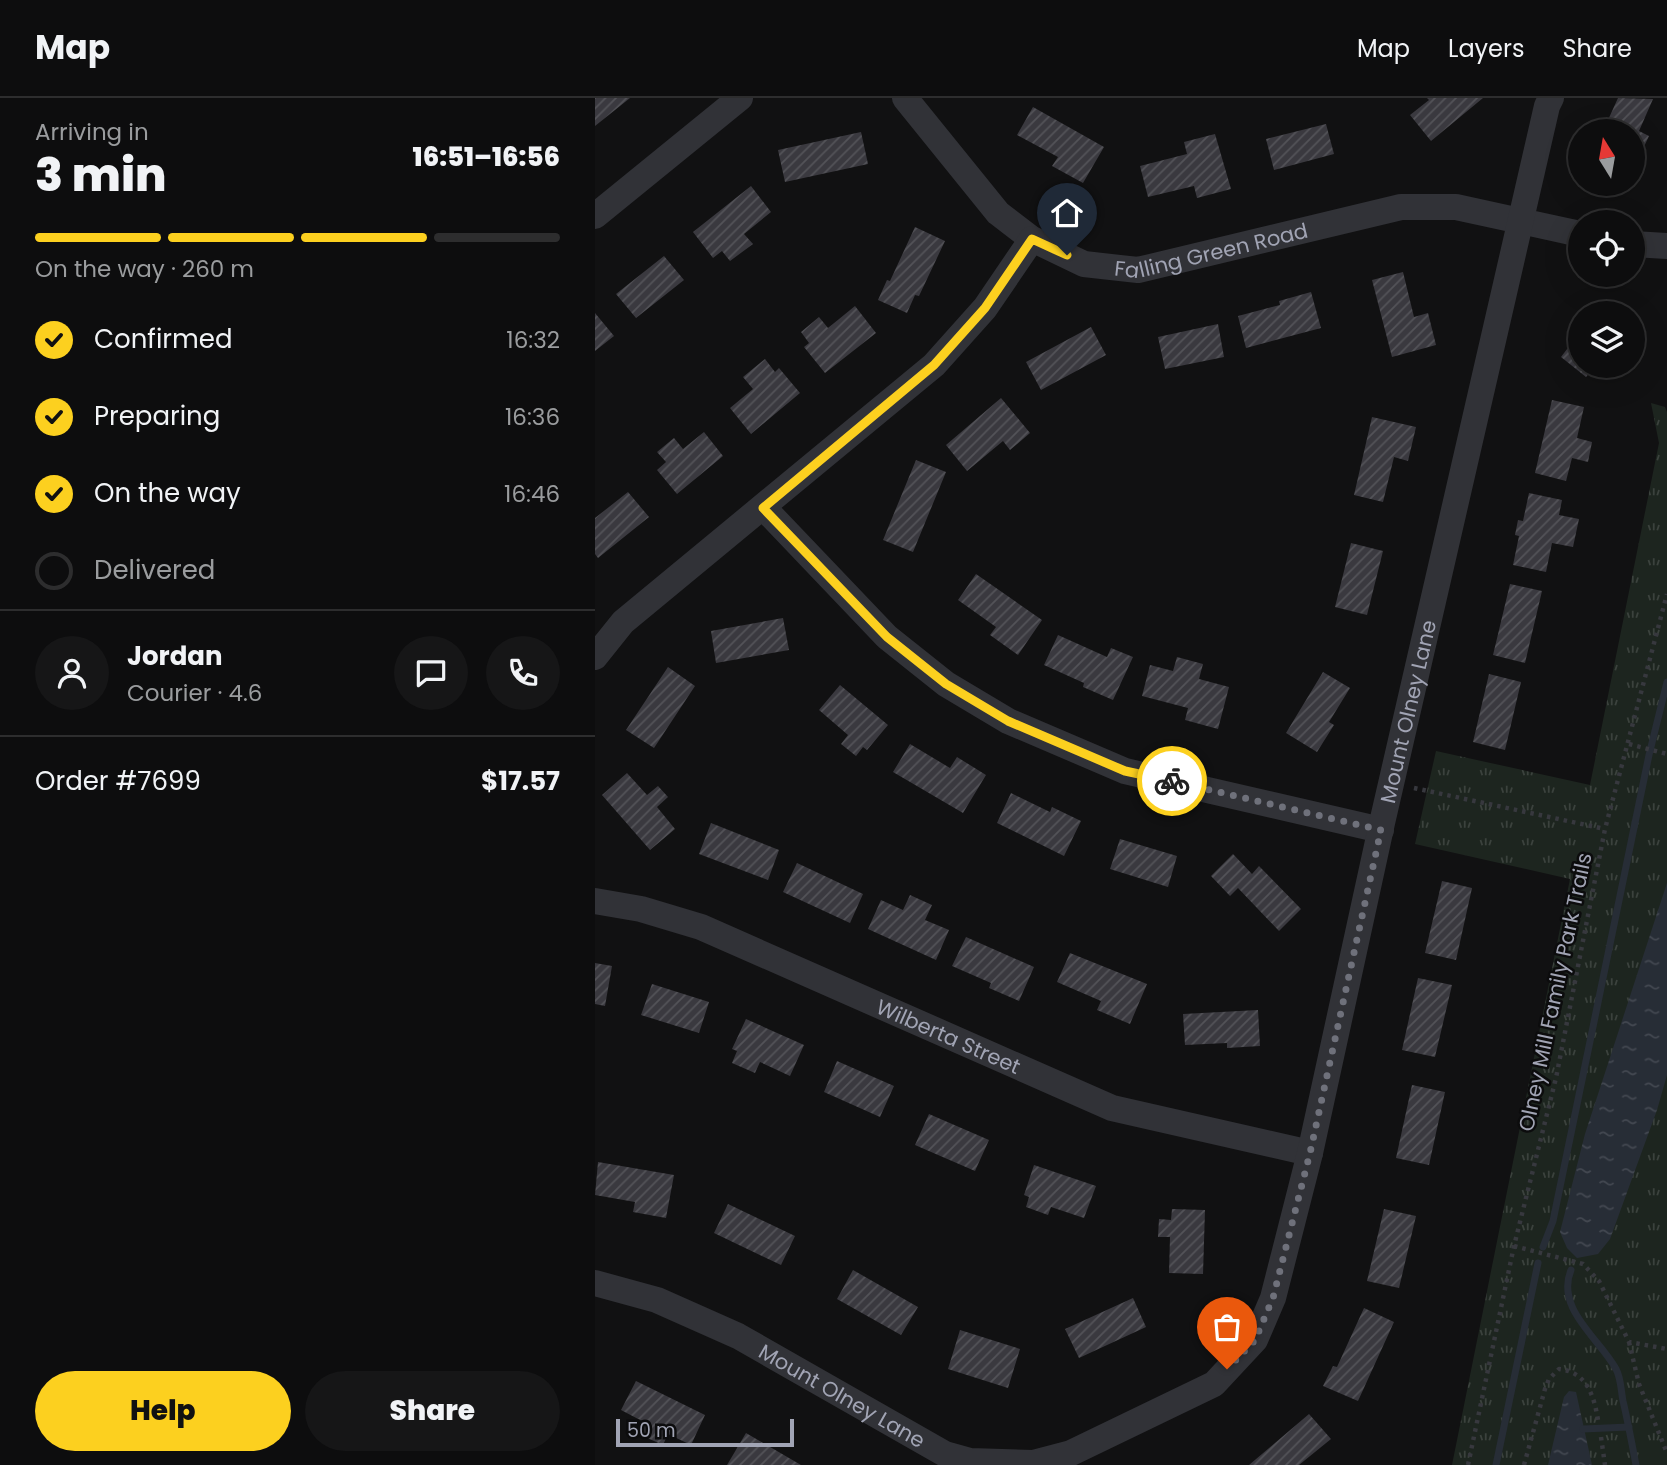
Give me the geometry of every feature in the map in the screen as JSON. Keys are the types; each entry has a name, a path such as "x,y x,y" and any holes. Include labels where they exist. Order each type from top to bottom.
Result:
{"street":[{"path":"595,216 740,98"},
{"name":"Falling Green Road","path":"905,98 998,213 1032,239 1084,264 1138,270 1401,206 1456,207 1568,231"},
{"name":"Mount Olney Lane","path":"595,1283 657,1300 738,1336 945,1454 970,1461 1033,1463 1072,1453 1214,1384 1255,1340 1273,1298 1310,1153 1391,783 1551,98"},
{"path":"595,657 623,622 934,365 985,308 1032,239"},
{"path":"1645,245 1667,246"},
{"path":"763,508 887,637 946,684 1008,721 1125,771 1381,830"},
{"name":"Wilberta Street","path":"595,901 641,909 701,927 1112,1108 1310,1153"}],"path":[{"name":"Olney Mill Family Park Trails","path":"1468,1465 1514,1247 1556,1078 1605,829 1667,594"},
{"path":"1629,744 1666,753"},
{"path":"1391,783 1605,829"},
{"path":"1514,1247 1583,1264 1599,1281 1629,1342 1639,1384 1667,1453"},
{"path":"1629,1342 1667,1349"},
{"path":"1524,1465 1545,1389 1549,1379 1559,1369 1570,1370 1582,1378 1591,1391 1598,1420"},
{"path":"1601,1437 1605,1465"}],"green space":[{"path":"1651,403 1665,407 1667,412 1667,1465 1452,1465 1570,879 1415,844 1436,751 1590,785 1659,443"}],"water":[{"path":"1667,883 1667,1075 1610,1239 1598,1254 1577,1258 1567,1248 1560,1232 1585,1134"},
{"path":"1569,1391 1576,1392 1592,1465 1548,1465 1564,1397"}],"building":[{"path":"595,98 630,98 595,126"},
{"path":"1427,98 1483,98 1431,141 1410,115 1429,100"},
{"path":"1618,98 1653,99 1644,119 1608,119"},
{"path":"1033,107 1104,147 1083,183 1052,166 1058,157 1017,135"},
{"path":"1326,124 1334,154 1274,170 1266,139"},
{"path":"861,132 868,164 785,182 778,150"},
{"path":"1215,134 1231,189 1197,198 1194,186 1148,197 1140,166 1187,154 1184,142"},
{"path":"751,186 771,212 744,234 753,244 730,261 722,251 713,258 693,232"},
{"path":"915,227 945,241 919,296 915,295 907,313 878,300 887,280 890,281"},
{"path":"664,256 684,280 636,318 616,294"},
{"path":"1403,272 1414,317 1428,313 1436,345 1392,357 1372,280"},
{"path":"1311,292 1321,328 1246,348 1238,316 1280,305 1279,301"},
{"path":"855,306 876,333 825,373 804,347 809,343 801,332 819,317 828,328"},
{"path":"595,313 614,336 595,351"},
{"path":"1218,324 1224,357 1165,369 1158,337"},
{"path":"1091,327 1106,355 1041,390 1026,362"},
{"path":"1568,348 1568,363 1561,357"},
{"path":"765,359 775,372 779,368 800,393 751,434 730,408 753,389 743,377"},
{"path":"1001,398 1030,433 1010,450 1003,441 967,471 946,445"},
{"path":"1552,400 1584,407 1577,438 1592,442 1588,462 1572,458 1566,481 1535,473"},
{"path":"1372,417 1416,427 1408,461 1394,457 1383,502 1354,495"},
{"path":"704,432 723,456 677,494 657,470 666,462 657,452 674,438 683,449"},
{"path":"916,460 946,472 913,552 883,540"},
{"path":"628,492 649,517 598,558 595,554 595,518"},
{"path":"1529,493 1562,500 1559,515 1579,519 1573,547 1552,543 1546,572 1513,565 1519,536 1515,535 1518,520 1523,521"},
{"path":"1351,543 1383,551 1367,615 1335,607"},
{"path":"976,574 1042,620 1018,655 990,635 996,627 958,600"},
{"path":"1510,584 1542,591 1525,663 1493,655"},
{"path":"783,618 789,650 716,663 711,631"},
{"path":"1058,635 1107,657 1111,648 1133,657 1113,700 1044,665"},
{"path":"1177,657 1203,664 1199,679 1229,687 1218,729 1185,720 1188,708 1142,696 1150,665 1173,671"},
{"path":"668,667 695,686 654,748 626,730"},
{"path":"1323,672 1350,688 1329,722 1334,725 1317,752 1286,733"},
{"path":"1489,674 1521,682 1505,750 1473,742"},
{"path":"840,685 888,725 867,750 863,747 856,756 841,744 848,735 819,710"},
{"path":"910,744 950,768 957,757 986,775 963,813 893,772"},
{"path":"627,773 647,795 658,786 668,797 657,807 675,829 650,850 602,795"},
{"path":"1011,793 1050,812 1052,807 1081,821 1064,856 997,823"},
{"path":"711,823 779,850 768,880 699,854"},
{"path":"1120,839 1177,856 1168,887 1110,869"},
{"path":"1233,854 1252,874 1259,866 1301,909 1279,931 1238,888 1230,896 1211,876"},
{"path":"797,863 863,894 850,923 783,892"},
{"path":"1442,881 1472,888 1456,960 1425,953"},
{"path":"910,895 932,905 925,920 949,930 936,960 868,929 881,900 903,910"},
{"path":"966,937 1034,967 1019,1001 989,988 991,983 952,966"},
{"path":"1070,953 1147,984 1130,1024 1097,1010 1101,1001 1057,982"},
{"path":"595,963 612,966 605,1006 595,1004"},
{"path":"1418,978 1452,985 1435,1057 1402,1050"},
{"path":"652,984 709,1002 699,1033 641,1015"},
{"path":"1258,1010 1260,1046 1227,1048 1227,1043 1185,1045 1183,1014"},
{"path":"746,1019 804,1045 790,1076 760,1062 755,1073 732,1063 737,1051 732,1049"},
{"path":"837,1061 894,1086 880,1117 824,1092"},
{"path":"1412,1085 1445,1092 1429,1165 1396,1158"},
{"path":"929,1114 989,1140 975,1171 915,1145"},
{"path":"598,1162 674,1175 666,1218 633,1212 635,1202 595,1195"},
{"path":"1034,1165 1096,1186 1084,1218 1051,1207 1048,1215 1026,1207 1029,1197 1024,1195"},
{"path":"728,1204 795,1236 781,1265 714,1233"},
{"path":"1172,1209 1205,1210 1203,1274 1169,1273 1170,1237 1158,1237 1159,1219 1171,1220"},
{"path":"1384,1209 1416,1216 1399,1288 1367,1281"},
{"path":"853,1270 918,1307 901,1335 837,1299"},
{"path":"1133,1298 1146,1327 1079,1358 1065,1329"},
{"path":"1364,1308 1394,1322 1358,1401 1323,1386 1333,1366 1337,1367"},
{"path":"960,1330 1020,1349 1008,1388 948,1369"},
{"path":"636,1381 705,1415 691,1445 668,1434 663,1445 636,1433 642,1421 621,1410"},
{"path":"1309,1414 1331,1439 1299,1465 1249,1465"},
{"path":"746,1433 801,1465 727,1465"}],"waterway":[{"path":"1543,1247 1553,1221 1649,755 1667,682"},
{"path":"1496,1465 1538,1263"},
{"path":"1571,1270 1569,1298 1574,1311 1618,1373 1636,1465"},
{"path":"1583,1429 1629,1427"}],"way so far":[{"path":"1172,781 1381,830 1310,1153 1273,1298 1255,1340 1227,1369"}],"route":[{"path":"1067,255 1032,239 985,308 934,365 763,508 887,637 946,684 1008,721 1125,771 1172,781"}]}
